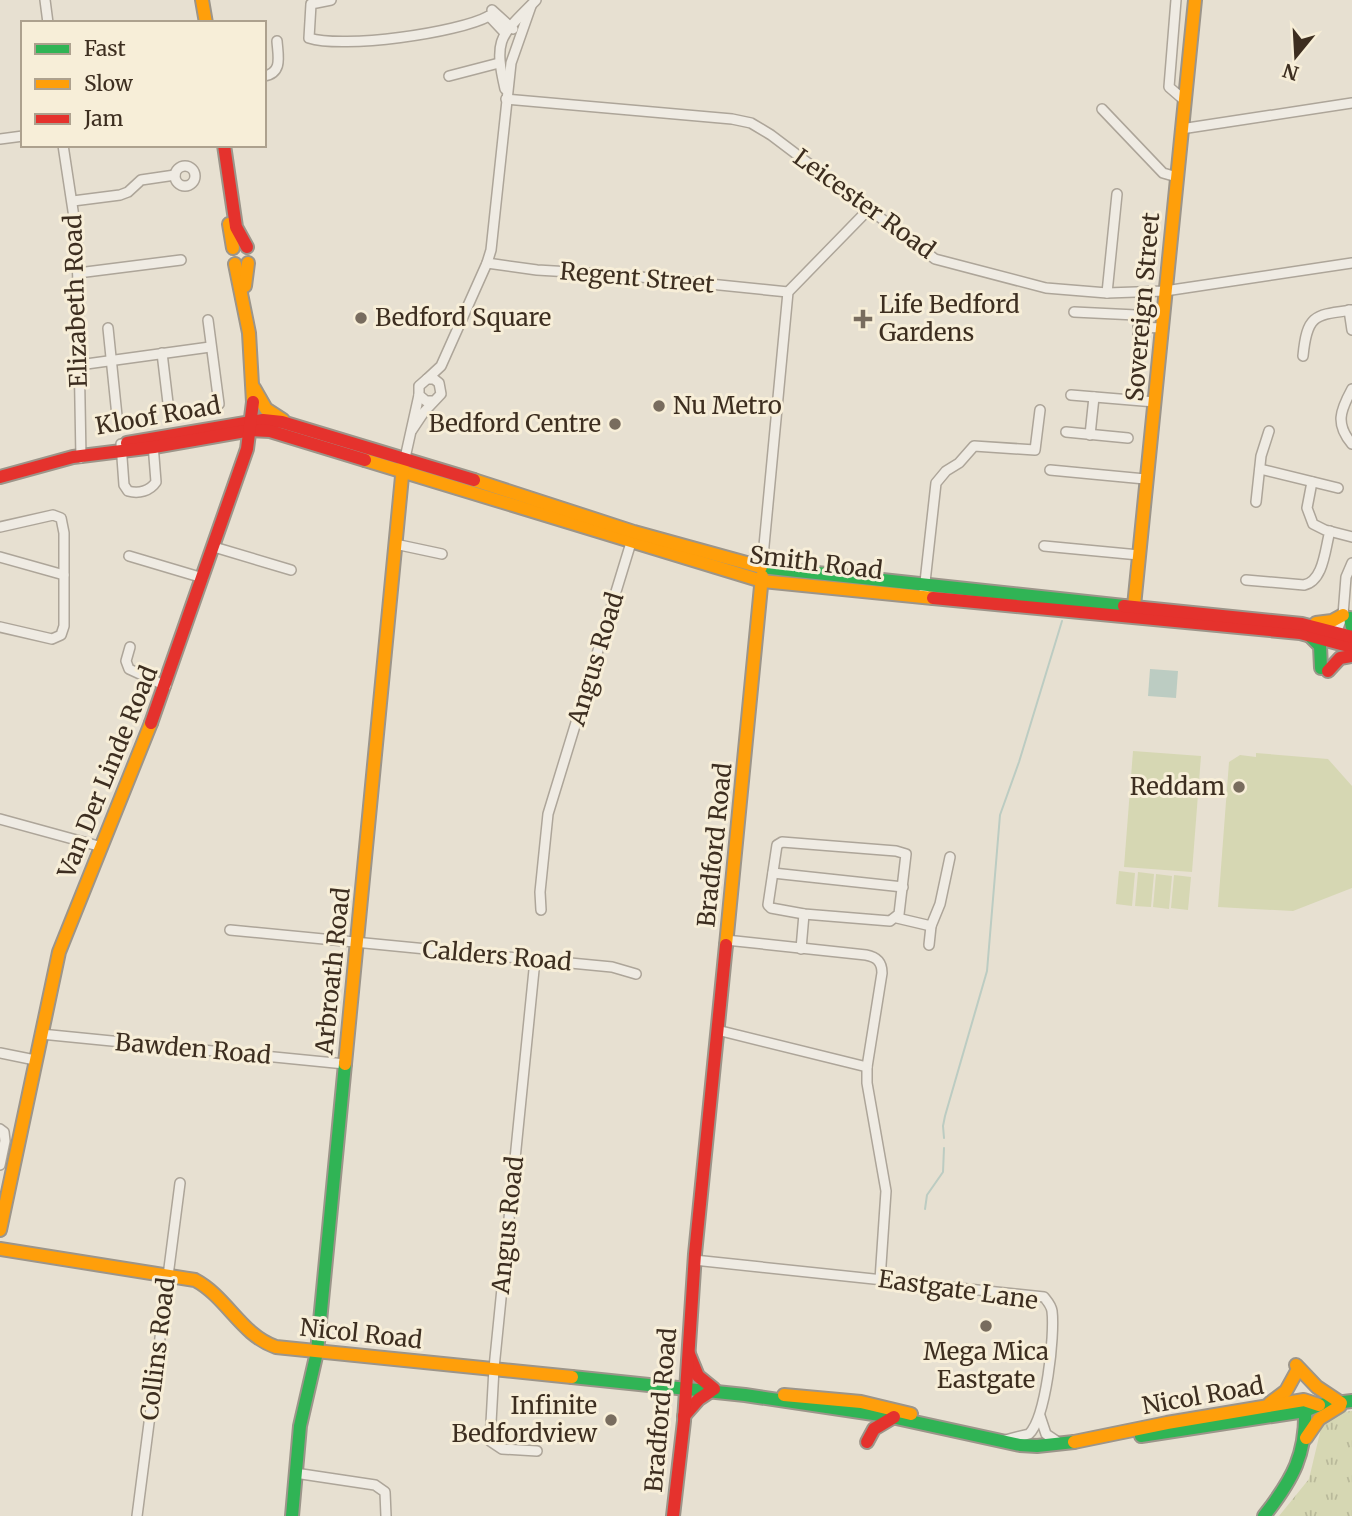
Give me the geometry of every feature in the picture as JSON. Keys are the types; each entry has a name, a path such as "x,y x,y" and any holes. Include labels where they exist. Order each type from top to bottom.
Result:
{"main road":[{"name":"Sovereign Street","path":"1133,612 1195,0"},
{"path":"203,1 206,21"},
{"path":"218,147 233,248 230,257 241,263 251,254 236,227 224,147"},
{"path":"233,248 238,245 247,247"},
{"name":"Van Der Linde Road","path":"0,1230 59,952 166,686 246,453 252,426 254,393 249,314 241,263"},
{"path":"285,434 262,437 246,453 228,430 246,409 254,393 271,414 297,426"},
{"name":"Smith Road","path":"252,426 272,421 297,426 403,465"},
{"name":"Smith Road","path":"252,426 403,465 633,537 762,582 925,590"},
{"name":"Kloof Road","path":"0,477 78,455 252,426"},
{"name":"Arbroath Road","path":"292,1516 303,1409 317,1352 403,465"},
{"name":"Smith Road","path":"633,537 762,567 925,590 1345,631"},
{"name":"Bradford Road","path":"673,1516 684,1419 694,1260 762,567"},
{"path":"1304,629 1332,621 1345,631"},
{"path":"1304,629 1322,647 1325,670 1340,659 1352,656"},
{"name":"Nicol Road","path":"0,1249 195,1280 209,1287 263,1343 276,1347 715,1391 894,1417 936,1425 993,1442 1026,1446 1110,1437 1130,1430 1206,1415 1263,1407 1305,1406"},
{"path":"687,1355 698,1376 715,1391 699,1399 684,1419 677,1403 662,1387 676,1377 687,1355"},
{"path":"1263,1407 1283,1395 1291,1385 1297,1368 1317,1387 1347,1402"},
{"name":"Nicol Road","path":"745,1395 861,1402 896,1408 936,1425"},
{"path":"1264,1516 1292,1480 1303,1456 1305,1406 1347,1402"},
{"path":"1305,1442 1319,1419 1347,1402"},
{"name":"Nicol Road","path":"1110,1437 1126,1438 1282,1415 1305,1406"},
{"path":"1282,1415 1298,1425 1305,1442"},
{"path":"867,1441 874,1429 894,1417"},
{"path":"675,1500 678,1516"}],"street":[{"path":"46,0 48,21"},
{"path":"331,0 311,4 309,38 361,41 419,36 491,9 507,30 520,35"},
{"path":"1176,0 1169,87 1184,100"},
{"path":"506,97 499,64 499,48 507,30 533,3"},
{"path":"440,366 441,394 433,401 426,401 419,395 419,386 440,366 491,250 511,62 533,3"},
{"path":"266,75 275,73 278,68 277,41"},
{"path":"449,76 511,62"},
{"name":"Leicester Road","path":"506,97 751,123 771,135 928,254 943,261 1054,290 1107,293 1165,291 1352,263"},
{"path":"1181,130 1352,103"},
{"path":"1102,109 1163,173 1177,177"},
{"path":"0,139 21,136"},
{"name":"Elizabeth Road","path":"63,147 77,237 78,455"},
{"path":"73,201 120,195 128,192 141,180 175,175"},
{"path":"1107,293 1117,194"},
{"path":"788,292 869,210"},
{"path":"78,273 181,260"},
{"name":"Regent Street","path":"487,263 537,270 621,275 788,292"},
{"name":"Bradford Road","path":"762,567 788,292"},
{"path":"1303,356 1304,341 1315,317 1323,313 1351,310 1352,330"},
{"path":"1074,312 1134,314 1139,317 1138,332 1162,328"},
{"path":"208,320 219,404"},
{"path":"108,328 117,416"},
{"path":"79,365 210,347"},
{"path":"162,353 168,403"},
{"path":"427,379 434,379 439,383"},
{"path":"1352,389 1340,422 1342,432 1352,444"},
{"name":"Arbroath Road","path":"403,465 419,395"},
{"path":"1071,395 1155,402"},
{"path":"1090,435 1094,397"},
{"name":"Arbroath Road","path":"412,430 433,401"},
{"path":"925,590 936,483 974,446 1035,450 1040,410"},
{"path":"1256,502 1262,450 1269,431"},
{"path":"1066,432 1128,438"},
{"path":"121,448 124,485 128,491 135,492 152,488 156,482 153,443"},
{"path":"1050,470 1145,479"},
{"path":"1260,470 1338,488"},
{"path":"1312,482 1308,503 1310,519 1319,528 1352,537"},
{"path":"0,527 49,515 61,518 64,533 64,626 57,637 46,639 0,627"},
{"path":"1246,580 1304,585 1313,583 1318,575 1329,531"},
{"name":"Angus Road","path":"541,910 540,892 548,814 633,537"},
{"path":"395,544 442,554"},
{"path":"1044,546 1139,555"},
{"path":"214,547 291,570"},
{"path":"129,556 203,578"},
{"path":"0,557 64,575"},
{"path":"1345,631 1348,596 1346,577 1352,563"},
{"path":"130,647 126,661 129,669 166,686"},
{"path":"0,819 102,847"},
{"path":"897,918 906,854 782,842 777,845 768,905 774,909 890,921 897,918 931,926"},
{"path":"929,945 931,926 940,904 950,857"},
{"path":"773,873 903,887"},
{"path":"801,949 804,914"},
{"name":"Calders Road","path":"230,930 612,967 636,974"},
{"path":"726,940 866,955 873,956 880,962 882,973 867,1067 867,1083 886,1191 880,1280"},
{"name":"Angus Road","path":"535,960 494,1368 490,1440 502,1449 537,1451"},
{"path":"717,1030 867,1067"},
{"name":"Bawden Road","path":"41,1034 345,1063"},
{"path":"0,1053 35,1060"},
{"path":"0,1129 5,1136 0,1165"},
{"name":"Collins Road","path":"137,1516 180,1183"},
{"name":"Eastgate Lane","path":"694,1260 1044,1297 1051,1307 1052,1320 1048,1375 1040,1416"},
{"path":"993,1442 1029,1434 1040,1416"},
{"path":"1040,1416 1046,1434 1061,1444"},
{"path":"295,1473 375,1485 385,1492 386,1516"}],"green space":[{"path":"1133,751 1201,756 1192,872 1124,867"},
{"path":"1256,753 1328,759 1352,786 1352,888 1293,911 1218,907 1229,762 1240,755 1256,757"},
{"path":"1119,871 1135,873 1132,906 1116,904"},
{"path":"1138,872 1154,874 1151,907 1135,906"},
{"path":"1156,874 1172,876 1169,909 1153,907"},
{"path":"1174,875 1191,877 1188,910 1171,908"},
{"path":"1352,1411 1352,1516 1279,1516 1309,1479 1322,1424 1334,1413"}],"shaded area":[{"path":"1150,669 1178,671 1176,698 1148,696"}],"waterway":[{"path":"944,1138 945,1116 987,971 1000,815 1062,621"},
{"path":"925,1209 927,1195 943,1172 944,1148"}],"traffic: fast":[{"path":"761,567 1124,606"},
{"path":"1350,618 1352,627"},
{"path":"1310,636 1320,646 1321,668"},
{"path":"292,1516 300,1426 317,1352 345,1064"},
{"path":"572,1377 745,1395 887,1416 1020,1445 1074,1442"},
{"path":"1141,1436 1305,1411 1319,1405 1352,1401"},
{"path":"1264,1516 1290,1478 1301,1452 1305,1406"}],"traffic: slow":[{"path":"202,0 206,21"},
{"path":"1133,616 1195,0"},
{"path":"229,224 233,248"},
{"path":"245,286 248,263"},
{"path":"235,264 249,333 253,402"},
{"path":"254,388 266,409 283,420"},
{"path":"365,460 762,581 933,598"},
{"path":"345,1064 403,466"},
{"path":"474,480 634,532 761,567"},
{"path":"726,945 762,576"},
{"path":"1316,623 1332,621 1343,615"},
{"path":"0,1230 59,952 151,723"},
{"path":"0,1249 195,1280 216,1296 253,1334 276,1347 572,1377"},
{"path":"1296,1365 1317,1387 1341,1403"},
{"path":"1270,1403 1286,1391 1297,1371"},
{"path":"784,1395 861,1402 911,1414"},
{"path":"1074,1442 1304,1400 1319,1405"},
{"path":"1306,1438 1319,1419 1340,1406"}],"traffic: jam":[{"path":"224,147 236,227 247,247"},
{"path":"151,723 247,449 253,402"},
{"path":"127,443 263,420 282,422 474,480"},
{"path":"0,477 73,457 154,447 251,430 270,431 365,460"},
{"path":"933,598 1300,633 1352,647"},
{"path":"1124,606 1302,624 1352,637"},
{"path":"1328,671 1340,658 1352,656"},
{"path":"673,1516 684,1421 695,1254 726,945"},
{"path":"689,1354 698,1376 714,1389"},
{"path":"684,1416 699,1399 711,1391"},
{"path":"867,1442 874,1429 894,1417"}],"place":[{"name":"Bedford Square","path":"361,318"},
{"name":"Life Bedford Gardens","path":"863,319"},
{"name":"Nu Metro","path":"659,406"},
{"name":"Bedford Centre","path":"615,424"},
{"name":"Reddam","path":"1239,787"},
{"name":"Mega Mica Eastgate","path":"986,1326"},
{"name":"Infinite Bedfordview","path":"611,1420"}]}
